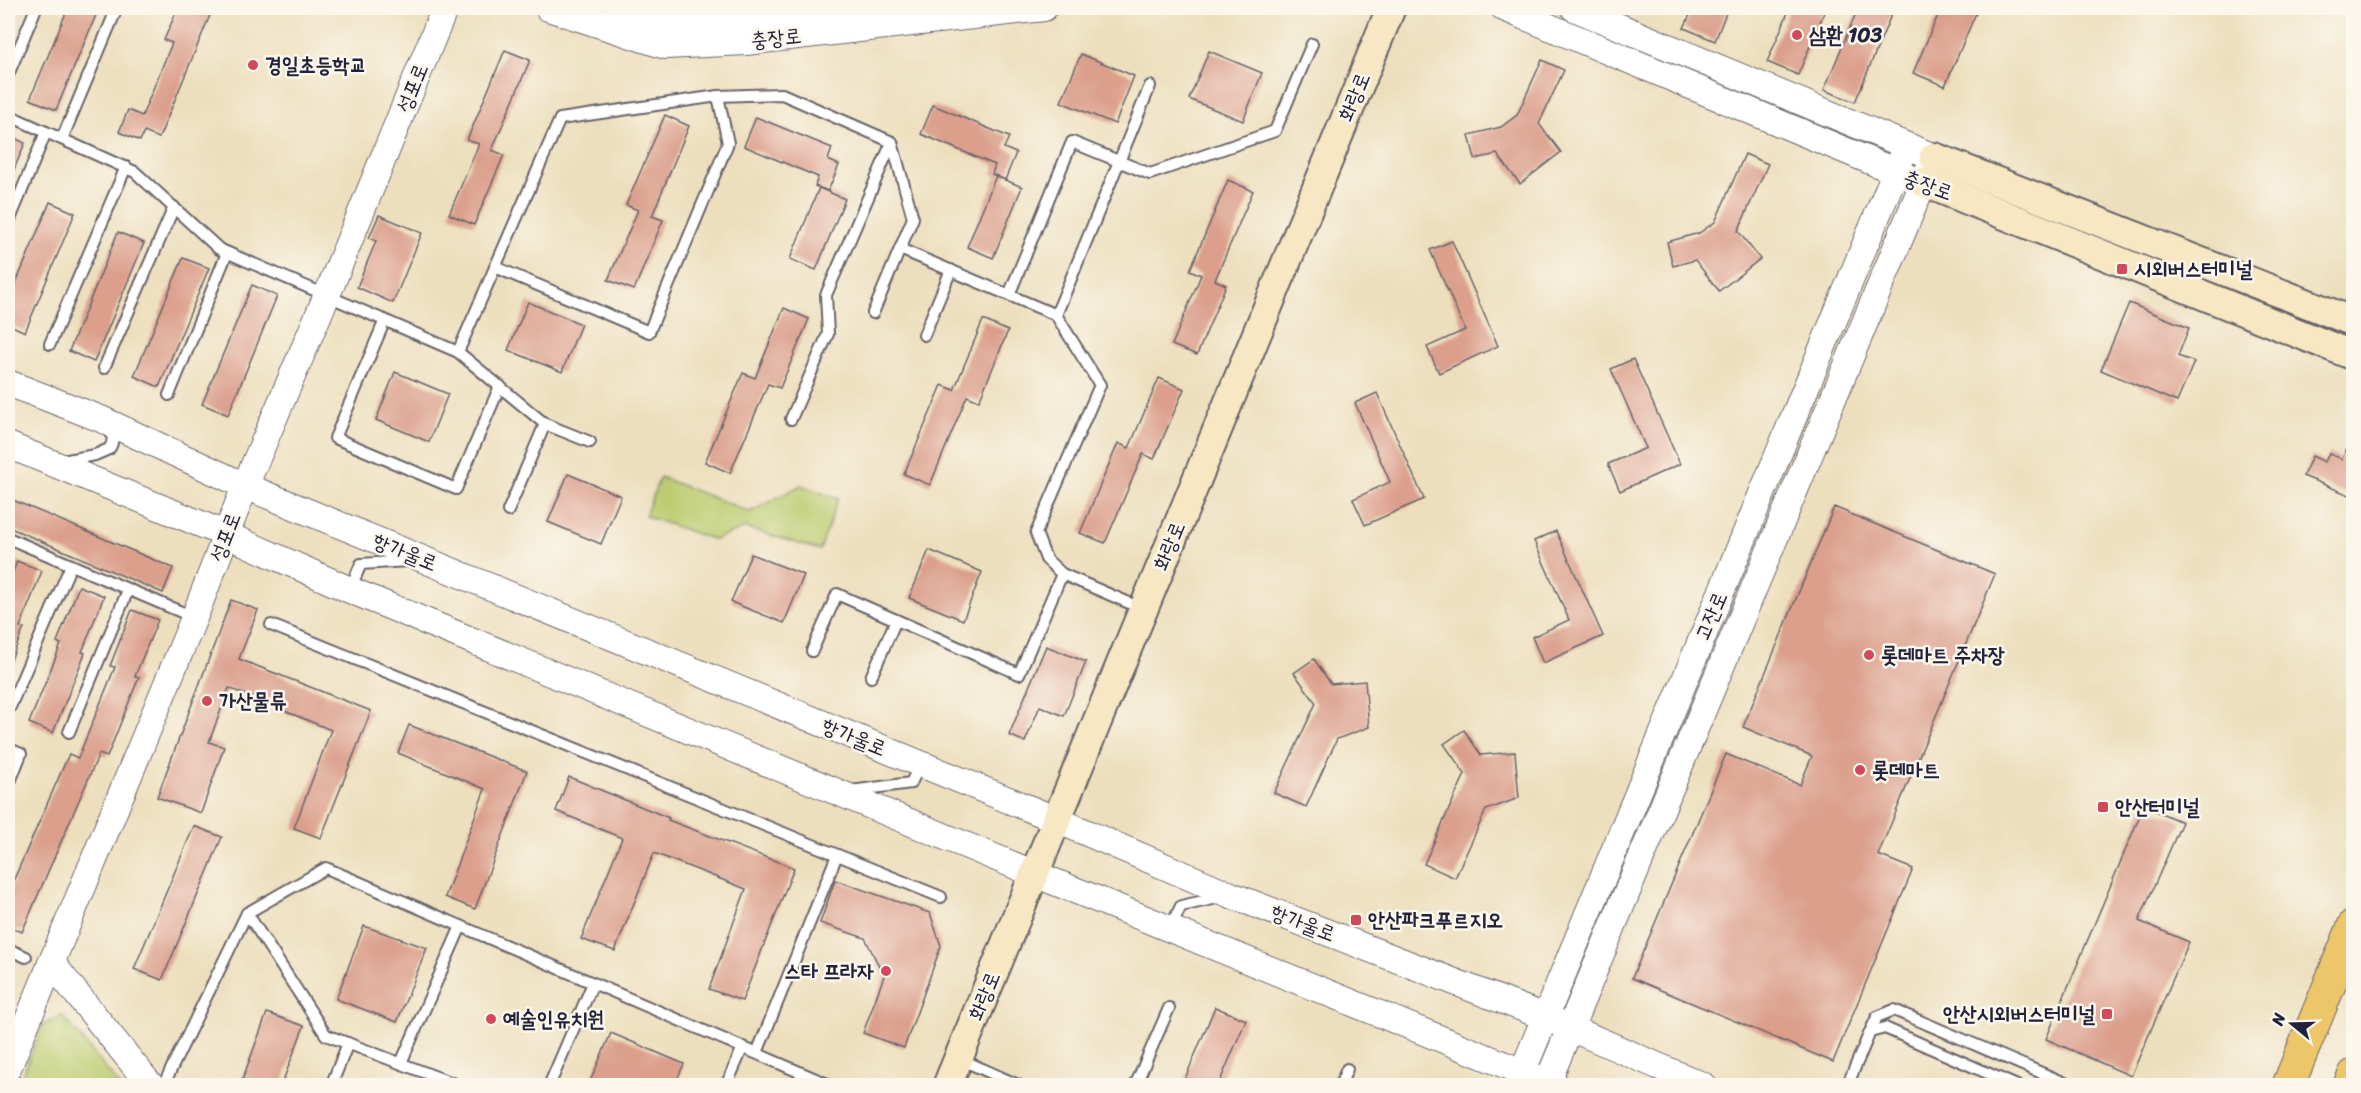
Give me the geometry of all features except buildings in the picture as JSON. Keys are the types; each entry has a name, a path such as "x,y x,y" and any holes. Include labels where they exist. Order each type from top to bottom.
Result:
{"main road":[{"name":"화랑로","path":"947,1086 1391,8"},
{"name":"충장로","path":"1929,169 2265,287 2354,322"},
{"name":"충장로","path":"1929,169 2252,314 2354,356"},
{"path":"2252,314 2265,287"},
{"path":"2288,1086 2354,925"},
{"path":"2349,1086 2354,1075"}],"street":[{"name":"성포로","path":"8,1068 194,618 225,534 327,295 445,8"},
{"name":"충장로","path":"548,8 665,46 746,42 1044,8"},
{"name":"충장로","path":"615,8 668,20 743,21 883,8"},
{"name":"충장로","path":"1504,8 1895,173 1929,169"},
{"name":"충장로","path":"1574,8 1906,146 1929,169"},
{"name":"고잔로","path":"1520,1078 1906,146"},
{"name":"고잔로","path":"1550,1084 1570,1028 1929,169"},
{"name":"항가울로","path":"8,383 101,419 245,486 1057,820 1231,895 1545,1017 1704,1086"},
{"path":"8,445 225,534 350,590 1170,929 1520,1078 1550,1084"},
{"path":"51,962 151,1086"}],"lane":[{"path":"8,75 36,8"},
{"path":"62,139 117,8"},
{"path":"1009,295 1072,142 1150,174 1275,131 1312,44"},
{"path":"1056,315 1150,86"},
{"path":"458,352 560,119 718,96 782,94 892,142"},
{"path":"495,267 650,332 728,143 718,96"},
{"path":"8,115 135,171 219,249 458,352 545,424 590,442"},
{"path":"8,224 46,132"},
{"path":"873,313 913,218 892,142"},
{"path":"791,419 828,334 826,295 892,142"},
{"path":"50,344 126,167"},
{"path":"104,368 174,207"},
{"path":"900,249 1056,315 1100,385 1036,534 1046,559 1062,574 1144,609"},
{"path":"169,396 228,253"},
{"path":"924,335 951,270"},
{"path":"385,320 335,438 456,489 500,386"},
{"path":"53,463 95,455 109,449 112,434 101,419"},
{"path":"508,511 545,424"},
{"path":"8,541 71,565 194,618"},
{"path":"350,590 361,564 423,560"},
{"path":"10,707 71,565"},
{"path":"812,651 837,594 1019,674 1062,574"},
{"path":"69,732 128,590"},
{"path":"872,677 896,620"},
{"path":"271,625 941,897"},
{"path":"8,748 21,754 8,786"},
{"path":"838,793 911,783 920,764"},
{"path":"757,1053 837,855"},
{"path":"163,1086 247,913 326,868 832,1086"},
{"path":"1170,929 1181,906 1231,895"},
{"path":"247,913 326,1035 460,1086"},
{"path":"401,1063 461,926"},
{"path":"8,949 26,957"},
{"path":"549,1086 593,982"},
{"path":"1135,1086 1169,1008"},
{"path":"1847,1086 1877,1017 1894,1011 2072,1086"},
{"path":"1870,1032 1885,1028 2017,1086"},
{"path":"331,1086 348,1043"},
{"path":"726,1086 743,1047"},
{"path":"959,1059 1020,1086"},
{"path":"1340,1086 1347,1069"}],"green space":[{"path":"660,477 750,512 801,485 838,499 820,550 745,528 714,540 645,516"},
{"path":"62,1015 119,1085 18,1085 43,1025"}],"place":[{"name":"삼환 103","path":"1797,35"},
{"name":"경일초등학교","path":"253,65"},
{"name":"시외버스터미널","path":"2122,269"},
{"name":"롯데마트 주차장","path":"1869,655"},
{"name":"가산물류","path":"207,701"},
{"name":"롯데마트","path":"1860,770"},
{"name":"안산터미널","path":"2103,807"},
{"name":"안산파크푸르지오","path":"1356,920"},
{"name":"스타 프라자","path":"886,971"},
{"name":"안산시외버스터미널","path":"2107,1014"},
{"name":"예술인유치원","path":"491,1019"}]}
